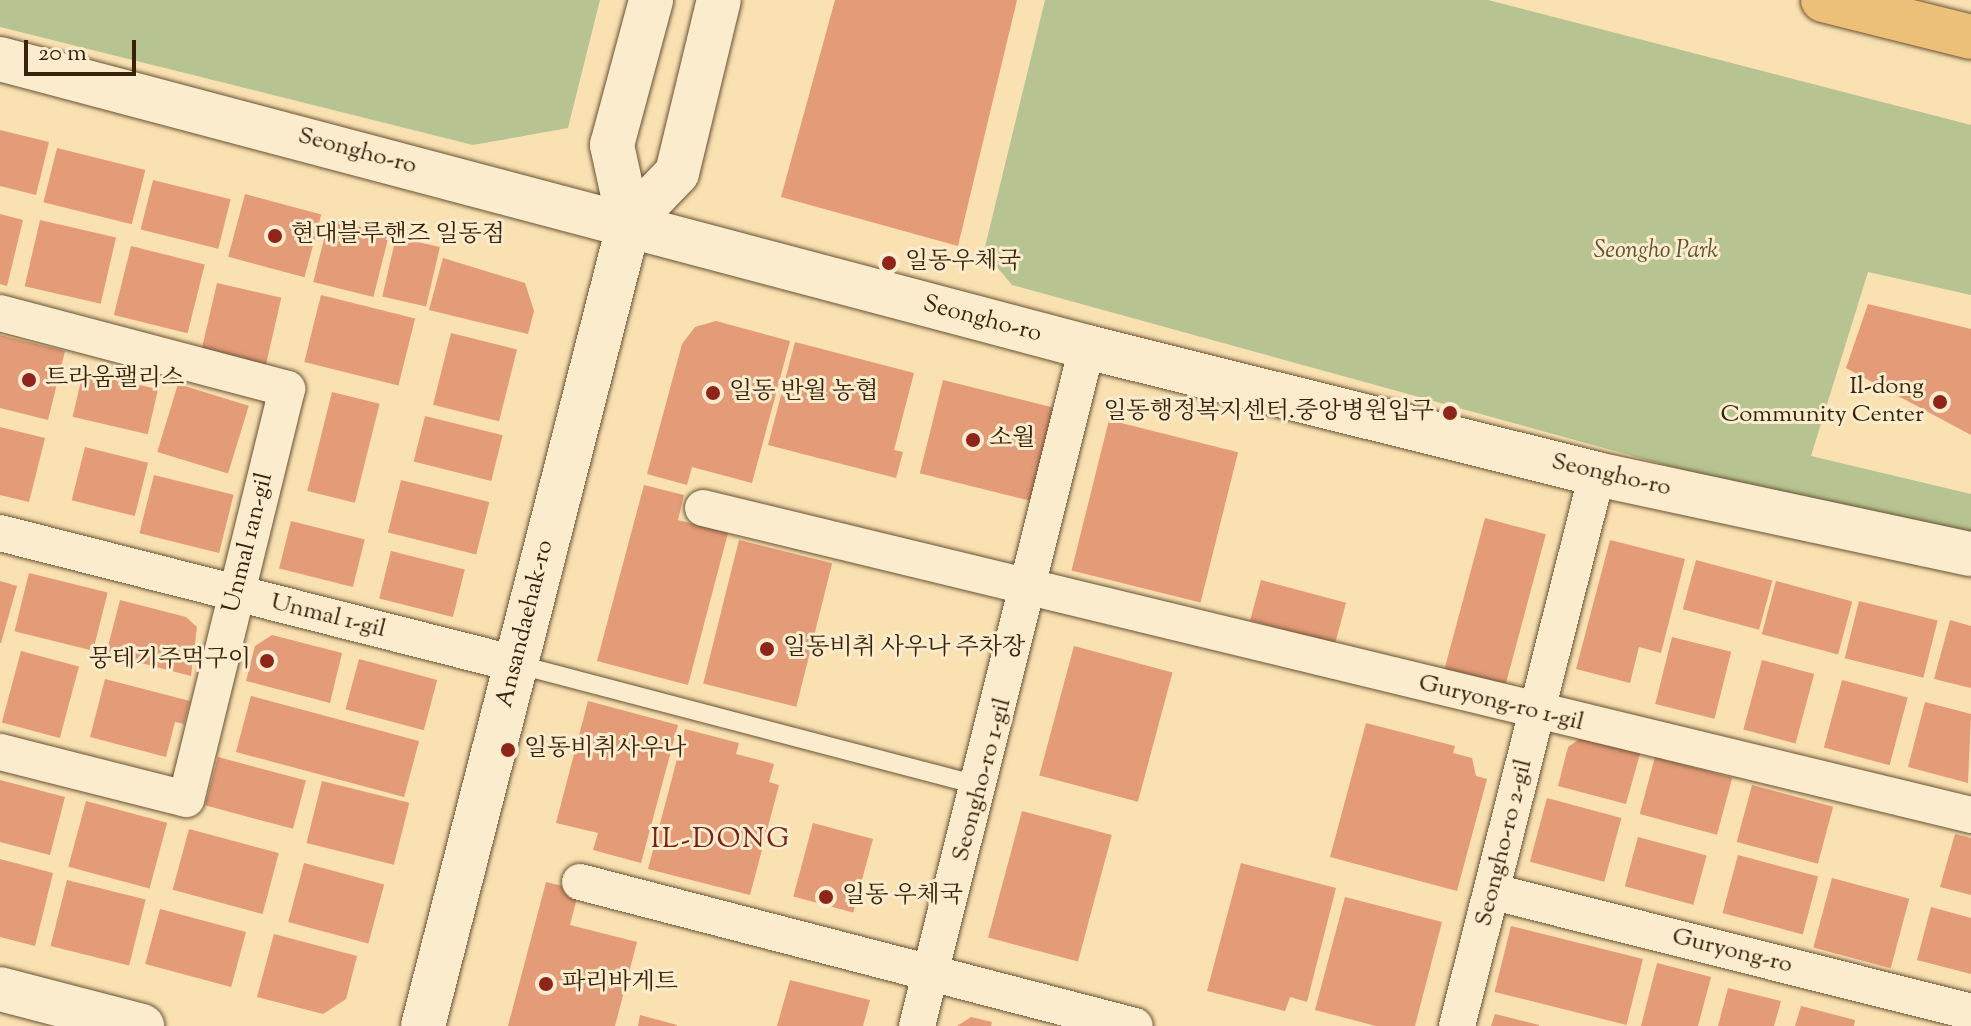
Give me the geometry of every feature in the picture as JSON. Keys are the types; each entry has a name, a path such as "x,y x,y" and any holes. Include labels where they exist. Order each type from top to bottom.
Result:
{"highway":[{"path":"1823,0 1967,38"}],"street":[{"name":"Ansandaehak-ro","path":"423,1026 629,223 612,145 651,0"},
{"name":"Ansandaehak-ro","path":"629,223 677,173 719,0"},
{"name":"Seongho-ro","path":"0,59 629,223 1087,347 1597,474 1971,554"},
{"name":"Unmal 1an-gil","path":"0,313 287,389 186,799 0,752"},
{"name":"Seongho-ro 1-gil","path":"917,1026 1032,590 1087,347"},
{"name":"Seongho-ro 2-gil","path":"1457,1026 1494,892 1597,474"},
{"path":"703,508 1032,590"},
{"name":"Unmal 1-gil","path":"0,533 516,664"},
{"name":"Guryong-ro 1-gil","path":"1032,590 1971,815"},
{"path":"580,882 933,970 1135,1026"},
{"name":"Guryong-ro","path":"1494,892 1971,1012"},
{"path":"0,989 142,1026"}],"lane":[{"path":"516,664 982,786"}],"green space":[{"path":"0,0 600,0 568,128 473,145 0,27"},
{"name":"Seongho Park","path":"1045,0 1488,0 1971,125 1971,295 1868,272 1811,456 1971,494 1971,549 1012,285 984,251"}],"building":[{"path":"835,0 1017,0 958,246 781,197"},
{"path":"0,130 49,142 36,195 0,186"},
{"path":"57,148 145,170 132,224 43,202"},
{"path":"153,180 231,199 218,249 141,229"},
{"name":"현대블루핸즈 일동점","path":"245,194 321,214 304,277 228,257"},
{"path":"0,214 23,220 7,286 0,284"},
{"path":"329,219 389,234 373,297 313,282"},
{"path":"40,220 116,238 101,304 25,286"},
{"path":"396,237 440,247 426,307 382,296"},
{"path":"131,246 205,264 188,333 114,315"},
{"path":"443,258 525,283 534,311 528,334 429,310"},
{"path":"217,283 281,298 266,366 201,351"},
{"path":"321,295 415,318 398,385 304,362"},
{"name":"Il-dong Community Center","path":"1868,304 1971,329 1971,435 1846,368"},
{"path":"716,321 790,341 752,483 692,467 687,485 647,474 682,344 695,327"},
{"path":"451,333 517,349 499,421 433,405"},
{"name":"트라움팰리스","path":"0,335 65,351 48,420 0,408"},
{"path":"795,342 914,373 894,450 903,452 896,478 768,445"},
{"path":"83,372 158,389 148,434 73,417"},
{"path":"943,380 1068,411 1045,504 920,473"},
{"path":"178,384 249,406 228,474 157,452"},
{"path":"332,392 380,404 355,503 307,491"},
{"path":"425,416 503,435 491,481 414,462"},
{"path":"1109,420 1238,452 1201,603 1072,570"},
{"path":"0,427 45,438 29,502 0,495"},
{"path":"85,447 148,463 135,516 72,500"},
{"path":"154,475 234,495 219,553 139,533"},
{"path":"401,480 489,502 476,554 388,532"},
{"path":"644,485 684,495 678,520 728,533 688,685 597,661"},
{"path":"1485,518 1546,534 1504,689 1444,673"},
{"path":"291,521 365,539 353,587 279,569"},
{"path":"739,540 832,563 796,707 703,684"},
{"path":"1610,540 1685,559 1661,653 1639,647 1630,683 1576,669"},
{"path":"391,551 465,569 453,617 379,599"},
{"path":"1696,560 1772,580 1759,630 1683,609"},
{"path":"29,573 108,593 93,651 14,631"},
{"path":"1261,580 1346,603 1335,643 1250,621"},
{"path":"0,581 17,586 1,643 0,643"},
{"path":"1776,581 1852,601 1838,655 1762,634"},
{"path":"120,600 186,617 197,627 191,676 106,654"},
{"path":"1859,601 1938,621 1923,678 1845,658"},
{"path":"1950,620 1971,626 1971,688 1934,679"},
{"path":"272,635 342,653 330,703 246,681 255,646"},
{"path":"1672,637 1731,652 1714,719 1655,704"},
{"path":"1074,646 1173,672 1138,802 1039,775"},
{"path":"21,651 79,667 60,738 2,722"},
{"path":"359,659 437,680 424,730 346,709"},
{"path":"1762,660 1814,674 1796,744 1743,730"},
{"path":"105,679 190,701 184,724 175,722 166,757 90,737"},
{"path":"1842,680 1908,698 1890,765 1824,748"},
{"path":"251,696 419,741 404,797 236,752"},
{"path":"588,701 678,725 641,863 593,850 598,833 556,823"},
{"path":"1925,702 1971,714 1968,783 1908,767"},
{"path":"1366,723 1455,746 1453,753 1472,758 1476,776 1487,779 1457,891 1330,857"},
{"path":"685,729 739,743 736,754 774,764 769,782 779,785 750,895 648,869"},
{"path":"1585,735 1641,750 1626,804 1558,786 1568,747"},
{"path":"218,757 306,781 293,829 205,805"},
{"path":"1655,757 1732,778 1717,835 1640,814"},
{"path":"0,780 65,797 50,855 0,842"},
{"path":"322,781 409,803 394,865 307,843"},
{"path":"1752,785 1833,807 1818,864 1737,842"},
{"path":"1547,798 1621,818 1604,882 1530,862"},
{"path":"86,801 167,823 150,888 68,867"},
{"path":"1022,811 1112,835 1078,962 988,938"},
{"path":"813,823 873,839 853,912 793,896"},
{"path":"189,829 279,853 263,914 173,890"},
{"path":"1955,834 1971,838 1971,895 1940,887"},
{"path":"1638,837 1707,855 1693,905 1625,886"},
{"path":"1738,855 1818,876 1803,934 1722,913"},
{"path":"0,859 53,873 35,946 0,937"},
{"path":"304,863 384,884 368,943 288,922"},
{"path":"1241,863 1336,888 1307,1002 1290,997 1285,1011 1207,991"},
{"path":"1832,878 1909,899 1891,968 1813,948"},
{"path":"67,880 146,900 129,966 51,946"},
{"path":"546,882 579,890 570,925 637,942 615,1026 508,1026"},
{"path":"1345,897 1442,922 1415,1026 1376,1026 1315,1010"},
{"path":"1931,907 1971,918 1971,974 1917,960"},
{"path":"160,909 246,932 231,987 145,964"},
{"path":"1511,926 1643,959 1627,1025 1495,992"},
{"path":"274,934 357,956 346,999 323,1014 257,997"},
{"path":"1657,963 1711,977 1698,1026 1641,1026"},
{"path":"790,980 870,1000 863,1026 777,1026"},
{"path":"1728,988 1781,1001 1774,1026 1718,1026"},
{"path":"1801,1006 1855,1020 1854,1026 1795,1026"},
{"path":"1495,1014 1539,1025 1539,1026 1491,1026"},
{"path":"640,1015 677,1025 677,1026 638,1026"},
{"path":"971,1017 992,1022 991,1026 957,1026"}],"place":[{"name":"현대블루핸즈 일동점","path":"275,236"},
{"name":"일동우체국","path":"889,263"},
{"name":"트라움팰리스","path":"29,380"},
{"name":"일동 반월 농협","path":"713,393"},
{"name":"Il-dong Community Center","path":"1940,402"},
{"name":"일동행정복지센터.중앙병원입구","path":"1450,413"},
{"name":"소월","path":"973,440"},
{"name":"일동비취 사우나 주차장","path":"767,649"},
{"name":"뭉테기주먹구이","path":"267,661"},
{"name":"일동비취사우나","path":"508,750"},
{"name":"일동 우체국","path":"826,897"},
{"name":"파리바게트","path":"546,984"}],"district":[{"name":"IL-DONG","path":"721,840"}]}
